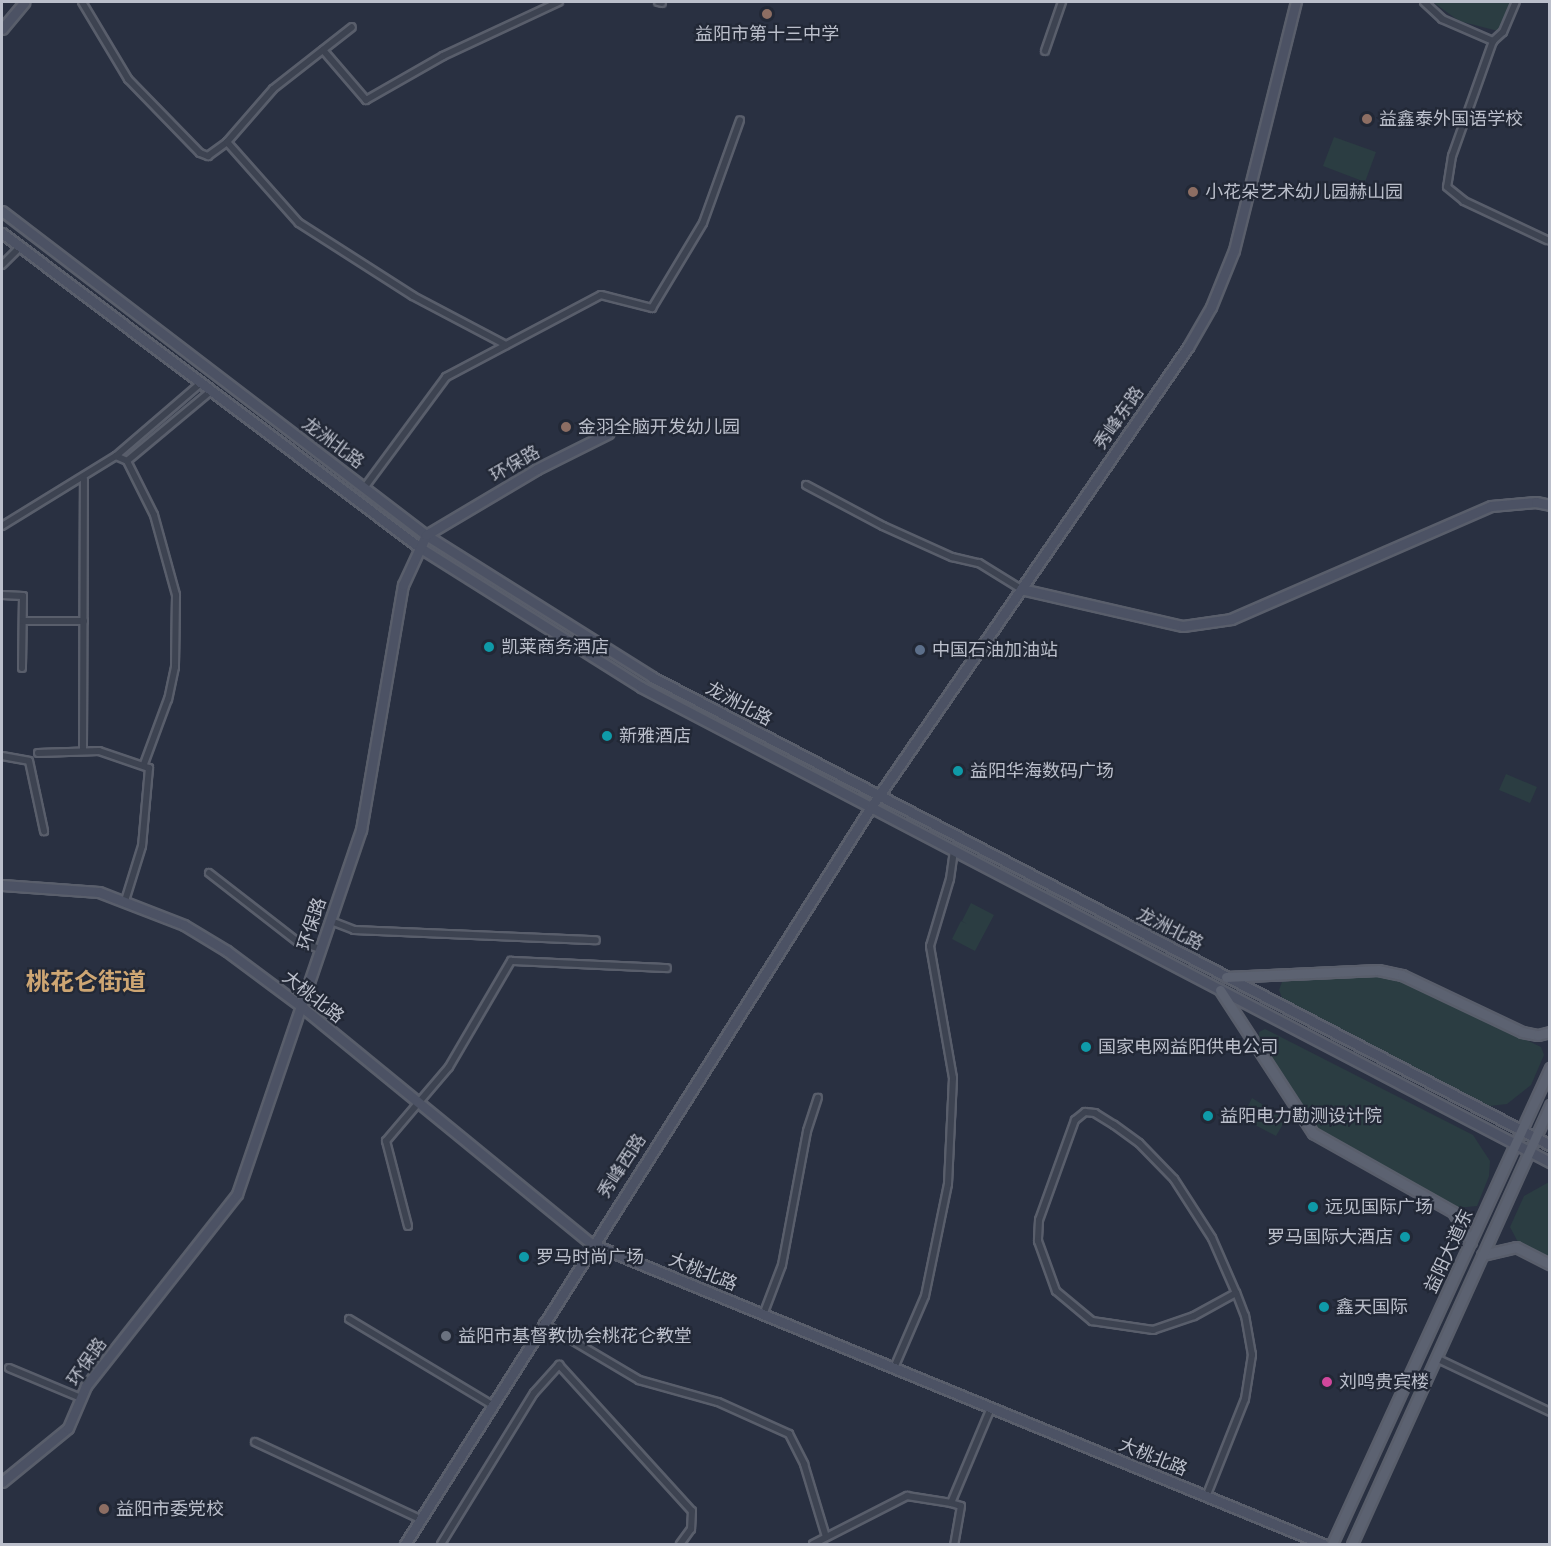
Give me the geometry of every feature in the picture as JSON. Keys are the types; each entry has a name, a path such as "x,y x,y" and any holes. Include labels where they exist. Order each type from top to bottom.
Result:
{"main road":[{"path":"1226,977 1378,970 1402,975 1522,1032 1538,1035 1550,1032"},
{"path":"1220,990 1313,1133 1453,1212 1471,1242"},
{"name":"益阳大道东","path":"1332,1545 1550,1068"},
{"path":"1353,1545 1550,1105"},
{"path":"1482,1255 1516,1247 1550,1264"}],"street":[{"path":"2,29 25,2"},
{"path":"82,2 128,79 200,153 208,156 227,142 273,89 352,27"},
{"path":"323,50 366,100 442,56 559,2"},
{"path":"1045,51 1062,2"},
{"name":"秀峰东路","path":"872,807 1211,307 1234,250 1296,2"},
{"path":"1424,2 1442,19 1493,42"},
{"path":"1516,2 1503,32 1493,42 1452,156 1447,187 1464,201 1547,240"},
{"path":"364,488 446,377 601,295 652,308 703,223 740,120"},
{"path":"227,142 298,223 413,296 506,345"},
{"name":"龙洲北路","path":"2,211 426,535 652,677 878,797 1550,1145"},
{"name":"龙洲北路","path":"2,233 419,547 641,687 1550,1162"},
{"path":"2,265 20,247"},
{"path":"2,526 84,479 116,456 201,383"},
{"path":"127,461 211,391"},
{"name":"环保路","path":"2,1482 68,1428 86,1386 237,1194 361,830 403,585 419,547 426,535 537,469 609,432"},
{"path":"116,456 127,461 154,515 174,584 178,622 168,699 144,764"},
{"path":"83,750 84,479"},
{"path":"806,485 883,526 952,557 979,563 1021,590 1183,626 1231,619 1491,506 1536,502 1550,506"},
{"path":"2,595 23,596 22,668"},
{"path":"23,621 84,621"},
{"path":"38,753 83,750 144,764 148,768 142,846 124,901"},
{"path":"2,756 29,760 44,831"},
{"name":"秀峰西路","path":"405,1545 592,1245 872,807"},
{"path":"894,1368 925,1296 948,1184 953,1078 930,946 950,879 954,850"},
{"path":"209,873 298,942 321,949"},
{"name":"大桃北路","path":"2,885 99,892 184,925 218,946 302,1007 592,1245 1323,1545"},
{"path":"331,921 354,930 596,940"},
{"path":"408,1226 386,1141 449,1067 511,961 667,968"},
{"path":"763,1315 782,1265 807,1131 818,1098"},
{"path":"1206,1497 1245,1399 1252,1355 1245,1317 1236,1293 1212,1238 1174,1179 1139,1143 1095,1113 1085,1112 1075,1120 1039,1220 1038,1241 1056,1292 1092,1321 1153,1330 1194,1316 1236,1293"},
{"path":"349,1319 492,1405"},
{"path":"543,1323 639,1380 718,1402 789,1434 804,1464 826,1536"},
{"path":"1436,1358 1550,1412"},
{"path":"441,1545 534,1393 559,1365 692,1510 691,1529 680,1545"},
{"path":"9,1368 81,1398"},
{"path":"951,1503 991,1408"},
{"path":"255,1442 420,1519"},
{"path":"813,1545 826,1536 907,1496 961,1506 954,1545"}],"shaded area":[{"path":"1433,2 1511,2 1498,31 1459,21"},
{"path":"1334,137 1376,152 1365,182 1323,166"},
{"path":"1506,774 1537,787 1530,803 1499,790"},
{"path":"971,903 994,915 975,951 952,939 961,921 967,924 962,921"},
{"path":"1379,973 1398,978 1541,1047 1544,1055 1531,1085 1507,1104 1489,1106 1283,1000 1279,990 1282,982"},
{"path":"1265,1029 1473,1135 1490,1161 1489,1176 1477,1206 1457,1208 1314,1129 1259,1038 1259,1032"},
{"path":"1252,1098 1286,1119 1276,1136 1242,1118"},
{"path":"1549,1182 1549,1260 1519,1244 1510,1227 1524,1196"}],"place":[{"name":"益阳市第十三中学","path":"767,14"},
{"name":"益鑫泰外国语学校","path":"1367,119"},
{"name":"小花朵艺术幼儿园赫山园","path":"1193,192"},
{"name":"金羽全脑开发幼儿园","path":"566,427"},
{"name":"凯莱商务酒店","path":"489,647"},
{"name":"中国石油加油站","path":"920,650"},
{"name":"新雅酒店","path":"607,736"},
{"name":"益阳华海数码广场","path":"958,771"},
{"name":"国家电网益阳供电公司","path":"1086,1047"},
{"name":"益阳电力勘测设计院","path":"1208,1116"},
{"name":"远见国际广场","path":"1313,1207"},
{"name":"罗马国际大酒店","path":"1405,1237"},
{"name":"罗马时尚广场","path":"524,1257"},
{"name":"鑫天国际","path":"1324,1307"},
{"name":"益阳市基督教协会桃花仑教堂","path":"446,1336"},
{"name":"刘鸣贵宾楼","path":"1327,1382"},
{"name":"益阳市委党校","path":"104,1509"}],"district":[{"name":"桃花仑街道","path":"86,982"}]}
